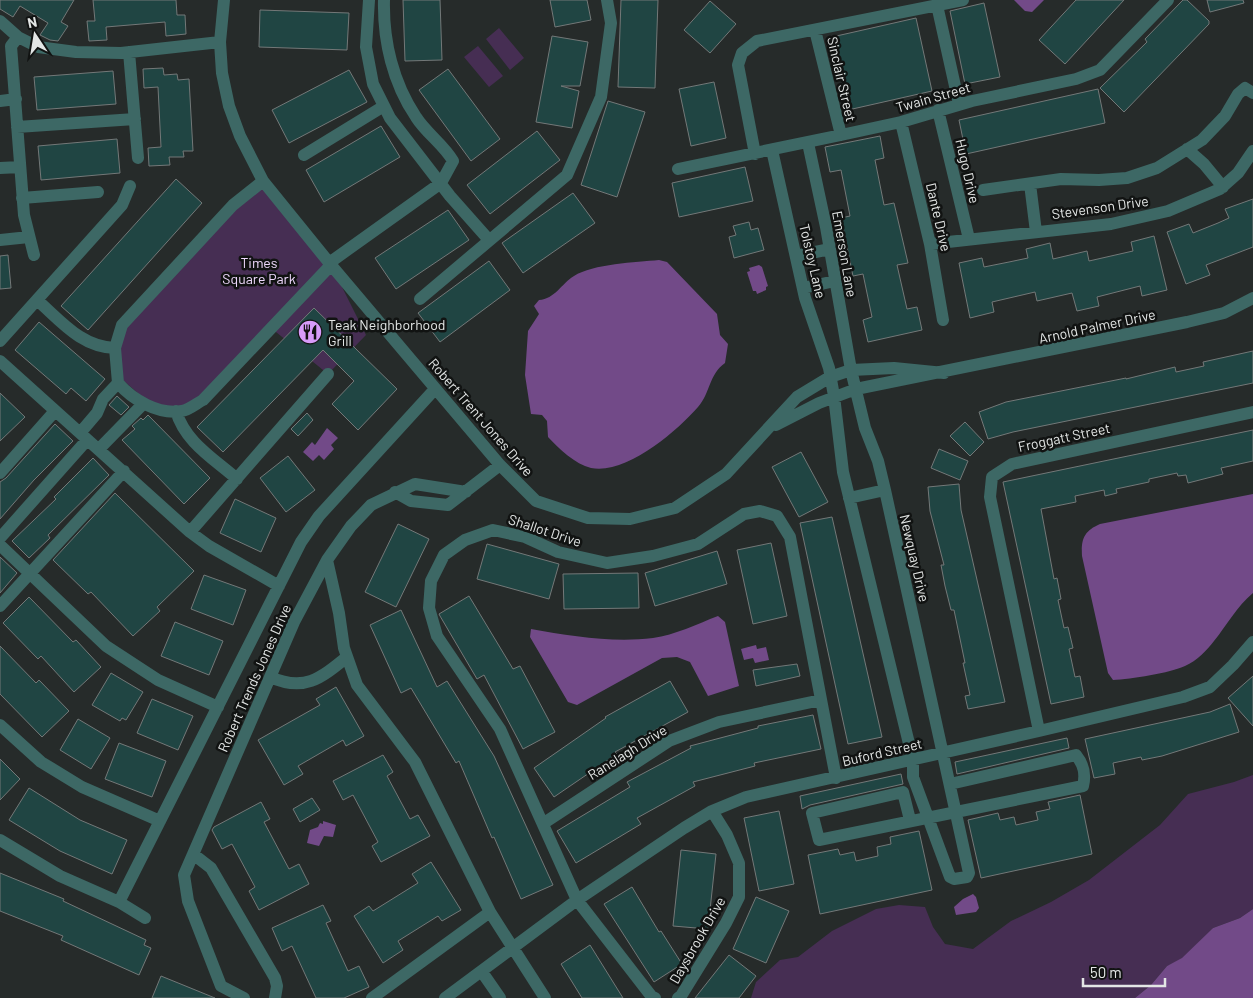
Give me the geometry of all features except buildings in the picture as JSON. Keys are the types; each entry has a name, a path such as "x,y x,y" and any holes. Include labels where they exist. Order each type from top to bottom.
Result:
{"street":[{"name":"Robert Trent Jones Drive","path":"224,0 220,42 222,73 229,106 240,136 263,181 435,389 500,465 536,501 588,518 630,519 675,508 726,474 797,397 830,377 851,370"},
{"path":"263,181 233,205 122,325 115,348 118,383 143,404 183,411 203,400 330,264 441,183 453,161 416,118 402,93 388,49 384,0"},
{"path":"420,299 567,175 601,97 611,23 607,0"},
{"path":"755,154 738,65 742,53 757,41 963,0"},
{"name":"Twain Street","path":"678,169 841,136 901,122 959,104 1076,79 1100,70 1168,0"},
{"path":"366,1 367,55 373,84 390,118 489,240"},
{"path":"937,6 959,104"},
{"path":"0,22 18,37 38,47 76,52 129,52 220,42"},
{"name":"Sinclair Street","path":"815,30 841,136"},
{"path":"18,37 11,46 22,198 24,215 34,255"},
{"path":"367,55 388,49"},
{"path":"129,52 138,158"},
{"path":"983,190 1061,179 1099,180 1127,178 1157,168 1202,140 1225,116 1238,94 1246,88 1253,93"},
{"path":"0,100 16,100"},
{"path":"304,155 384,106"},
{"name":"Hugo Drive","path":"938,110 969,239"},
{"path":"17,127 135,119"},
{"name":"Dante Drive","path":"901,122 930,244 943,320"},
{"name":"Emerson Lane","path":"808,143 830,249 851,370"},
{"path":"1188,149 1204,164 1222,187"},
{"name":"Tolstoy Lane","path":"772,150 803,288 830,377"},
{"name":"Stevenson Drive","path":"930,244 1111,224 1168,212 1222,187 1238,173 1253,151"},
{"path":"0,168 20,167"},
{"path":"1030,184 1036,232"},
{"path":"0,341 122,205 130,186"},
{"path":"22,198 98,192"},
{"path":"0,240 29,237"},
{"path":"796,256 830,249"},
{"path":"803,288 835,281"},
{"name":"Arnold Palmer Drive","path":"834,396 856,389 944,373 1186,322 1224,313 1253,298"},
{"path":"37,300 82,340 102,348 115,348"},
{"path":"0,361 190,532 209,546 279,586"},
{"name":"Arnold Palmer Drive","path":"851,370 894,368 944,373"},
{"name":"Newquay Drive","path":"851,370 865,428 878,461 885,490 944,753 969,873 967,877 954,879 950,877 928,816"},
{"path":"190,532 328,374"},
{"path":"830,377 843,472 912,760 913,777 928,816"},
{"path":"0,538 84,436 104,399 118,383"},
{"path":"119,902 301,542 318,516 435,389"},
{"name":"Robert Trent Jones Drive","path":"765,432 800,412 834,396"},
{"path":"99,449 143,404"},
{"path":"0,473 55,411"},
{"path":"176,411 180,426 189,439 237,479"},
{"name":"Froggatt Street","path":"1040,732 990,497 992,477 1012,464 1253,412"},
{"path":"395,492 411,501 448,505 500,465"},
{"path":"0,606 124,471"},
{"name":"Robert Trends Jones Drive","path":"240,997 222,986 188,901 184,875 294,622 327,560 371,505 414,484 466,492"},
{"path":"425,503 427,486"},
{"path":"849,498 885,490"},
{"name":"Shallot Drive","path":"577,900 544,823 500,729 437,636 429,608 431,580 444,555 465,540 493,530 525,537 558,552 607,563 653,556 698,544 744,514 760,511 777,516 790,537 836,778"},
{"path":"0,546 106,646 158,680 218,706"},
{"path":"327,560 347,657 357,685 415,762 490,912 512,950 545,998"},
{"name":"Buford Street","path":"512,950 577,900 712,811 746,797 1040,732 1184,697 1210,687 1234,665 1253,642"},
{"path":"270,677 287,684 310,682 347,657"},
{"name":"Ranelagh Drive","path":"544,823 669,741 719,722 821,700"},
{"path":"0,724 41,762 82,787 160,821"},
{"path":"910,820 903,792 812,813 819,840 910,820 928,816 956,813 1083,786 1085,778 1083,764 1076,755 950,784"},
{"name":"Daysbrook Drive","path":"678,998 726,924 739,897 739,863 727,835 712,811"},
{"path":"0,840 60,876 119,902 145,918"},
{"path":"193,854 211,868 275,978 277,986 275,998"},
{"path":"577,900 652,997 655,998"},
{"path":"372,998 490,912"},
{"path":"446,998 512,950"},
{"path":"482,972 500,998"}],"green space":[{"path":"499,28 524,58 510,70 486,39"},
{"path":"478,46 503,76 489,87 464,57"},
{"name":"Times Square Park","path":"263,181 331,265 366,335 328,374 271,328 183,411 147,401 116,374 122,325"},
{"path":"1253,775 1253,909 1240,918 1213,928 1182,959 1167,966 1151,985 1135,998 751,998 756,982 780,960 798,957 832,931 876,909 899,905 925,907 933,927 945,944 973,949 1011,921 1051,902 1089,880 1160,825 1188,794"}],"shaded area":[{"path":"1014,0 1044,0 1032,12 1025,11"},
{"path":"659,260 667,262 717,314 720,335 728,344 725,363 716,373 698,407 664,439 649,450 619,465 605,468 585,466 568,456 548,437 547,421 542,415 531,414 525,375 528,331 539,314 534,306 539,300 549,297 558,291 569,279 582,272 615,264"},
{"path":"759,265 762,267 768,286 766,290 757,294 756,291 753,291 747,272 750,271 749,268"},
{"path":"327,428 338,438 331,445 334,449 324,460 319,455 313,461 303,452 312,442 315,445"},
{"path":"1253,494 1253,593 1237,610 1208,648 1194,661 1178,669 1140,677 1113,680 1108,673 1082,556 1083,540 1087,533 1100,524"},
{"path":"718,616 725,622 739,686 708,696 690,662 677,657 662,658 577,705 568,702 530,637 531,629 607,639 653,638 678,632"},
{"path":"756,645 757,649 766,647 769,660 755,663 753,658 744,660 741,649"},
{"path":"323,821 336,825 333,837 324,836 319,846 307,843 310,830 318,827 320,823 323,824"},
{"path":"973,894 976,897 979,908 976,912 956,915 954,907 963,899"},
{"path":"1253,909 1253,998 1135,998 1151,985 1167,966 1182,958 1213,928 1240,918"}],"place":[{"name":"Teak Neighborhood Grill","path":"310,332"}]}
